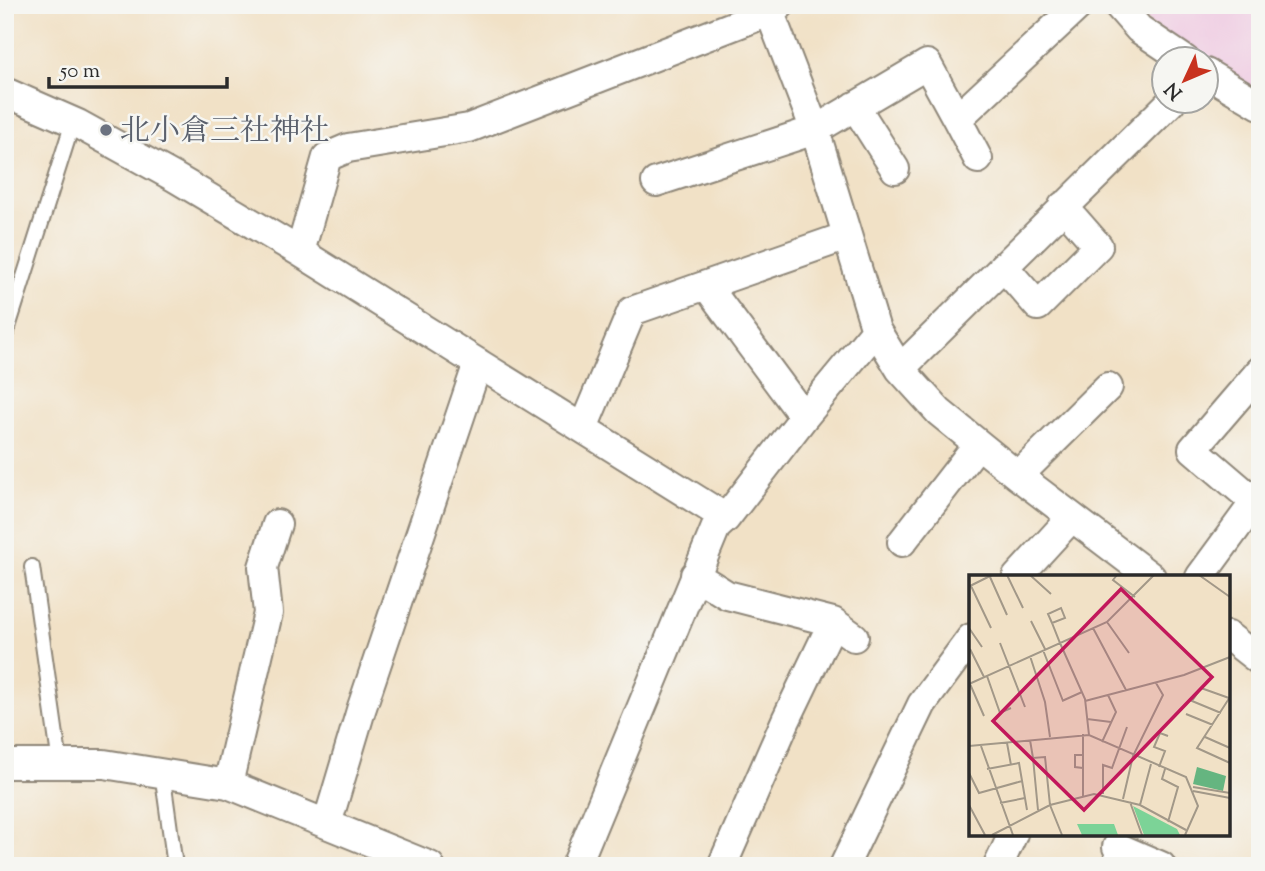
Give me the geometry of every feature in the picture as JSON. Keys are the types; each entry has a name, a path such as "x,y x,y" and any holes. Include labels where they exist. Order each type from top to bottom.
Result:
{"street":[{"path":"957,119 1079,5"},
{"path":"1118,5 1139,29 1164,46"},
{"path":"300,252 327,157 348,148 469,128 772,8 815,130 876,330 900,369 939,412 1148,575"},
{"path":"656,182 815,130 927,64 978,159"},
{"path":"1220,81 1260,105"},
{"path":"5,92 73,122 174,177 300,252 726,518"},
{"path":"855,106 895,169"},
{"path":"900,369 1156,116"},
{"path":"1003,266 1038,306 1098,246 1063,206"},
{"path":"583,428 632,311 848,236"},
{"path":"706,285 804,417"},
{"path":"576,866 716,527 876,330"},
{"path":"327,824 361,710 478,363"},
{"path":"1202,575 1258,504 1193,449 1260,371"},
{"path":"1018,476 1108,387"},
{"path":"902,542 978,444"},
{"path":"1019,575 1072,517"},
{"path":"228,783 268,613 263,567 277,524"},
{"path":"695,575 727,596 843,630 786,720 722,866"},
{"path":"1230,638 1260,661"},
{"path":"844,866 922,704 969,641"},
{"path":"5,764 104,764 228,783 430,866"},
{"path":"998,866 1012,836"},
{"path":"1117,847 1161,866"}],"lane":[{"path":"5,337 73,122"},
{"path":"32,567 60,764"},
{"path":"162,772 175,866"}],"shaded area":[{"path":"1127,5 1260,5 1260,96 1220,69 1220,46 1176,46"}],"place":[{"name":"北小倉三社神社","path":"106,130"}]}
